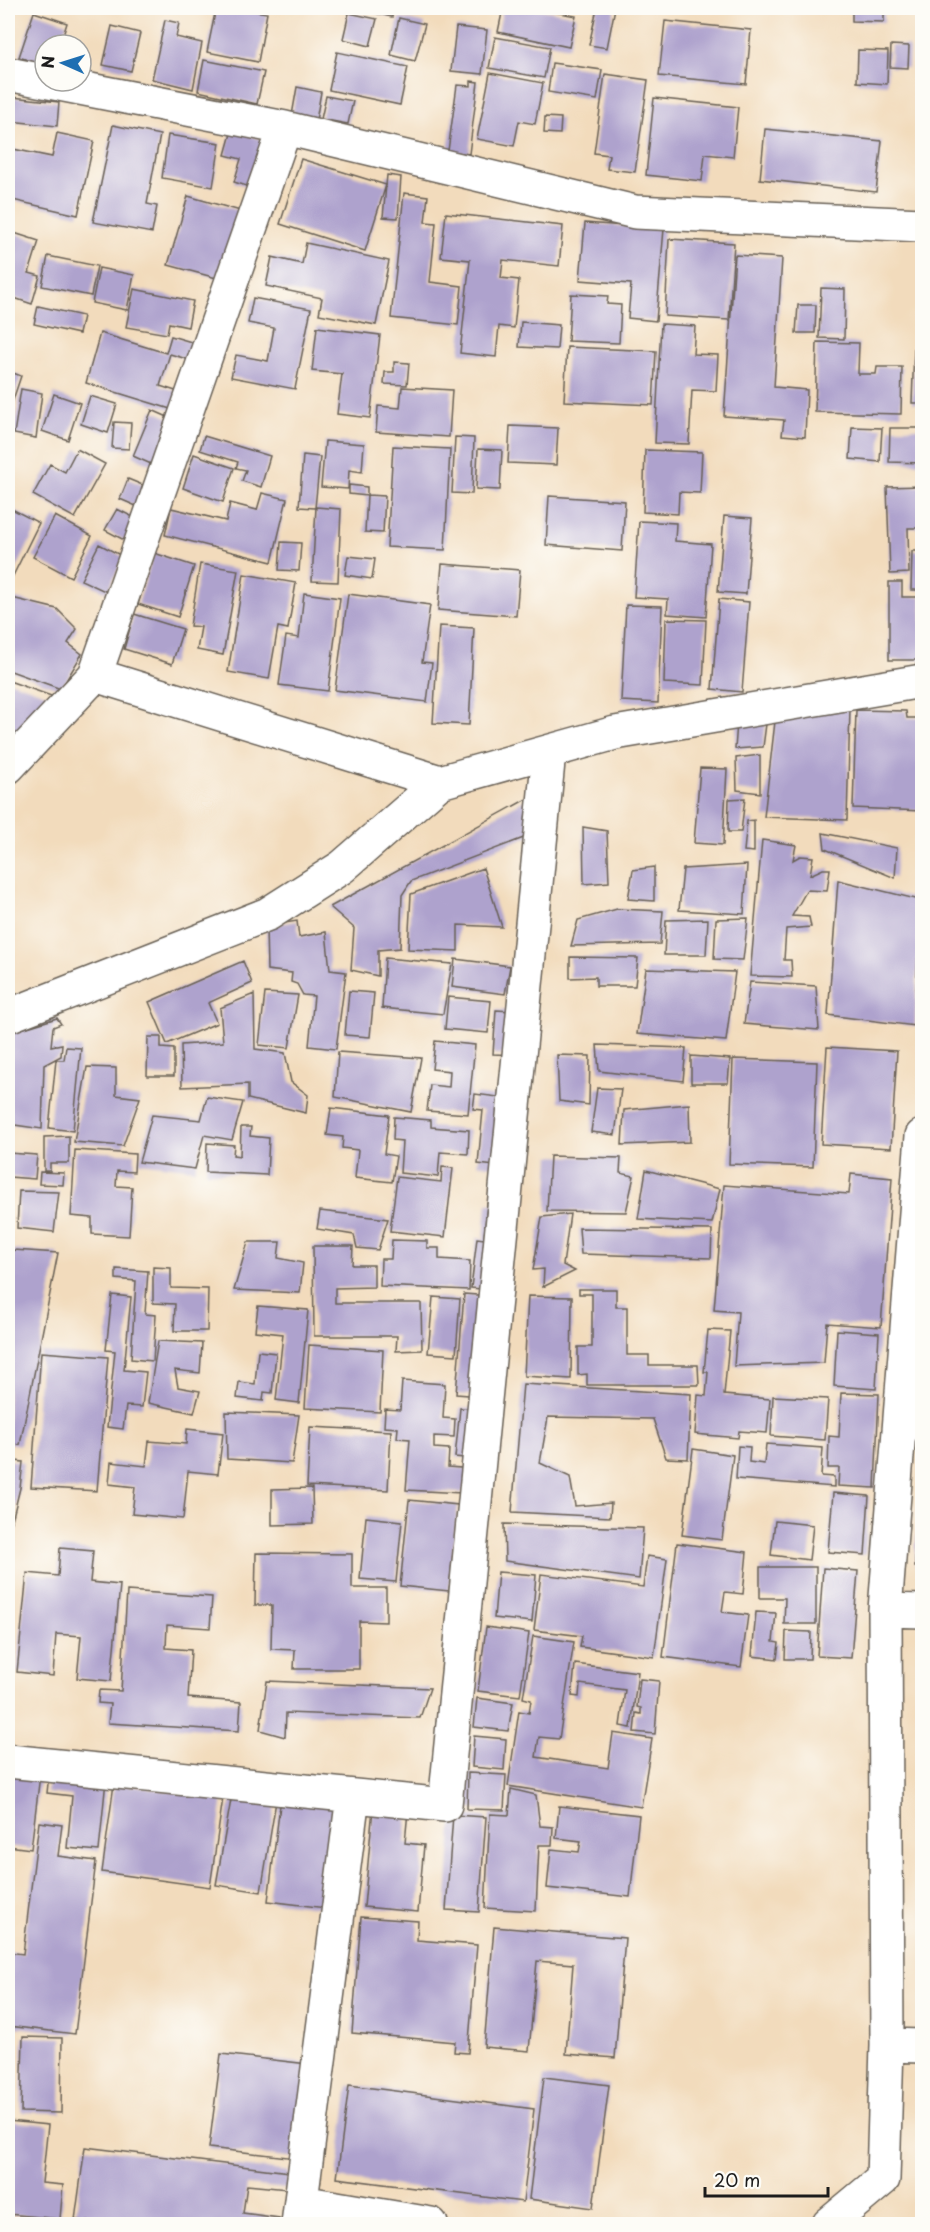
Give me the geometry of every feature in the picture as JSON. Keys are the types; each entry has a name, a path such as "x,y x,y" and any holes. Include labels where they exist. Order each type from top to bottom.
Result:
{"street":[{"path":"8,74 285,128 634,212 922,225"},
{"path":"8,767 95,675 285,128"},
{"path":"95,675 440,782"},
{"path":"8,1016 268,914 342,867 440,782 615,733 922,681"},
{"path":"8,1761 445,1805 549,752"},
{"path":"829,2224 883,2179 887,2045 885,1610 914,1377 922,1136"},
{"path":"885,1610 922,1611"},
{"path":"352,1796 300,2213 431,2224"},
{"path":"887,2045 922,2046"}],"building":[{"path":"216,8 237,8 267,13 258,62 207,52"},
{"path":"355,8 394,8 392,17"},
{"path":"503,8 533,8 576,16 569,47 498,32"},
{"path":"597,8 615,8 607,48 589,45"},
{"path":"852,8 884,8 884,22 852,21"},
{"path":"34,12 67,23 64,33 33,33 33,62 19,57"},
{"path":"349,13 377,19 370,46 343,39"},
{"path":"399,18 425,24 415,61 391,55"},
{"path":"165,20 179,23 176,37 202,43 193,89 152,79"},
{"path":"665,21 751,30 746,84 659,76"},
{"path":"112,26 140,33 131,71 103,65"},
{"path":"456,27 487,30 482,74 451,71"},
{"path":"495,37 550,47 544,78 489,68"},
{"path":"891,45 909,46 908,68 890,67"},
{"path":"858,50 888,51 887,84 857,82"},
{"path":"337,52 408,67 400,105 329,90"},
{"path":"204,60 264,72 257,104 198,91"},
{"path":"552,63 602,70 597,100 548,92"},
{"path":"490,73 543,83 535,124 519,121 514,146 477,139"},
{"path":"605,74 648,80 635,172 607,169 609,155 594,153"},
{"path":"471,81 478,82 469,154 448,151 457,85 471,86"},
{"path":"297,87 321,92 315,126 291,121"},
{"path":"326,96 353,101 348,124 321,119"},
{"path":"12,97 59,102 57,126 10,121"},
{"path":"654,98 738,107 733,157 705,154 702,181 646,175"},
{"path":"545,117 561,118 560,134 544,133"},
{"path":"113,125 160,135 147,204 157,206 152,233 93,222"},
{"path":"765,129 882,141 876,192 760,179"},
{"path":"232,130 270,142 256,189 234,182 241,159 225,155"},
{"path":"57,133 94,141 78,215 8,199 8,148 52,157"},
{"path":"168,135 220,143 213,187 162,178"},
{"path":"301,159 386,185 365,251 280,224"},
{"path":"387,175 401,177 398,218 383,217"},
{"path":"404,193 428,196 425,222 436,223 430,282 462,286 458,325 391,318"},
{"path":"188,196 244,212 224,280 168,265"},
{"path":"446,213 563,226 559,266 503,260 501,278 519,280 514,328 499,326 496,357 460,353 470,260 441,257"},
{"path":"585,223 664,229 656,321 628,318 631,284 580,280"},
{"path":"8,231 39,241 29,273 40,276 32,304 8,296"},
{"path":"669,239 734,243 729,320 665,316"},
{"path":"306,243 389,261 376,325 319,314 322,298 266,286 272,257 302,264"},
{"path":"735,255 782,258 774,387 807,390 805,437 782,435 784,420 724,416"},
{"path":"48,256 97,266 91,296 42,286"},
{"path":"99,268 134,275 127,310 92,303"},
{"path":"821,288 845,289 844,339 819,338"},
{"path":"134,289 193,301 188,327 169,323 167,334 126,327"},
{"path":"571,294 608,296 607,304 621,305 619,343 568,341"},
{"path":"253,298 311,309 295,389 231,377 236,355 268,361 274,328 248,323"},
{"path":"798,305 816,305 815,333 796,333"},
{"path":"38,306 83,316 79,334 34,324"},
{"path":"521,322 559,325 557,349 519,347"},
{"path":"661,324 695,326 693,354 718,355 716,391 692,390 689,444 655,443"},
{"path":"317,327 380,335 370,418 337,414 342,374 312,371"},
{"path":"100,333 166,353 171,336 205,346 200,363 170,354 160,386 182,393 177,411 86,383"},
{"path":"817,342 859,343 858,374 876,374 877,367 902,367 901,414 815,412"},
{"path":"567,347 656,351 653,405 564,401"},
{"path":"914,348 922,348 922,403 912,403"},
{"path":"394,362 409,363 407,385 384,384 385,372 394,372"},
{"path":"8,371 21,376 8,415"},
{"path":"402,387 452,390 449,437 376,432 378,406 400,408"},
{"path":"21,389 42,393 36,438 14,434"},
{"path":"54,394 80,403 68,440 42,431"},
{"path":"90,396 117,404 108,433 81,424"},
{"path":"152,410 179,422 160,468 133,456"},
{"path":"114,422 131,423 129,449 112,448"},
{"path":"510,426 558,428 556,465 508,463"},
{"path":"852,427 882,428 880,462 850,459"},
{"path":"890,428 922,428 922,463 889,462"},
{"path":"204,436 270,456 261,487 242,481 246,470 236,468 238,462 200,450"},
{"path":"455,437 474,438 472,494 452,493"},
{"path":"325,441 364,444 362,472 349,470 348,489 321,487"},
{"path":"393,446 450,449 445,550 387,547"},
{"path":"77,449 105,464 75,518 33,495 50,464 65,472"},
{"path":"478,449 502,450 500,490 476,489"},
{"path":"645,450 702,452 700,493 679,492 678,514 643,512"},
{"path":"194,454 234,468 223,502 183,488"},
{"path":"303,455 320,457 315,508 299,507"},
{"path":"128,479 152,489 143,509 120,499"},
{"path":"349,485 367,487 367,496 349,494"},
{"path":"922,486 922,528 908,528 909,573 890,574 887,487"},
{"path":"262,493 287,499 272,562 165,535 171,508 226,521 230,503 257,510"},
{"path":"367,495 385,496 383,533 365,532"},
{"path":"549,496 625,501 622,551 546,545"},
{"path":"8,507 39,523 8,586"},
{"path":"316,507 341,509 338,582 312,581"},
{"path":"117,509 137,519 126,541 105,530"},
{"path":"55,516 92,536 71,577 33,557"},
{"path":"724,516 752,518 746,594 718,592"},
{"path":"639,521 676,523 675,541 711,544 706,617 667,614 668,599 634,597"},
{"path":"281,542 301,543 299,571 279,570"},
{"path":"99,544 124,557 107,592 81,580"},
{"path":"912,551 922,551 922,590 911,590"},
{"path":"154,553 194,566 178,617 138,604"},
{"path":"348,556 375,559 372,579 345,575"},
{"path":"200,564 238,570 223,655 197,650 201,627 190,626"},
{"path":"442,564 520,570 516,616 438,610"},
{"path":"244,574 296,583 288,629 278,627 269,679 228,672"},
{"path":"889,582 902,582 902,597 921,597 922,660 889,660"},
{"path":"304,593 340,598 328,691 279,685 286,636 299,638"},
{"path":"348,594 430,605 422,662 432,663 427,702 335,690"},
{"path":"8,597 57,609 77,629 68,643 82,654 61,689 8,670"},
{"path":"719,599 749,602 742,692 712,689"},
{"path":"626,605 662,606 658,703 621,701"},
{"path":"134,614 183,629 172,664 124,649"},
{"path":"666,619 706,620 703,685 664,683"},
{"path":"439,626 474,628 469,725 433,723"},
{"path":"12,682 57,698 8,746 8,683"},
{"path":"850,708 847,820 764,817 776,713"},
{"path":"856,710 906,711 907,718 922,718 922,811 853,808"},
{"path":"737,723 766,724 763,747 735,749"},
{"path":"760,755 760,793 737,790 736,758"},
{"path":"700,768 727,769 723,845 694,843"},
{"path":"532,796 534,834 411,881 402,895 400,948 378,950 378,976 351,970 354,928 330,907"},
{"path":"745,798 741,832 728,832 729,799"},
{"path":"754,820 754,852 744,851 747,821"},
{"path":"583,827 607,831 609,882 584,884"},
{"path":"823,833 897,848 895,878 825,849"},
{"path":"762,840 796,845 793,860 800,856 813,857 810,875 823,869 830,869 827,891 807,890 792,916 809,917 811,927 786,929 784,960 791,960 792,977 750,976"},
{"path":"747,865 744,914 679,910 683,869"},
{"path":"654,867 654,901 628,899 633,870"},
{"path":"483,868 502,927 458,925 458,951 408,949 411,894"},
{"path":"838,880 920,900 915,1026 828,1015"},
{"path":"617,909 663,911 660,944 571,946 578,920"},
{"path":"748,918 743,960 714,959 716,919"},
{"path":"708,919 706,955 664,955 666,920"},
{"path":"297,921 299,937 326,932 330,970 346,972 336,1049 309,1046 314,996 303,995 297,984 291,982 292,973 267,970 266,926"},
{"path":"570,957 638,958 635,986 596,986 596,977 570,978"},
{"path":"385,958 452,964 443,1014 382,1008"},
{"path":"455,959 510,966 505,994 452,987"},
{"path":"243,961 252,983 208,1003 217,1023 167,1044 149,1002"},
{"path":"646,969 735,972 726,1041 637,1034"},
{"path":"750,982 816,986 819,1030 744,1024"},
{"path":"349,991 374,993 370,1037 345,1035"},
{"path":"265,993 298,995 289,1048 259,1045"},
{"path":"254,994 255,1049 285,1053 291,1082 308,1095 306,1113 248,1099 248,1084 182,1087 181,1045 223,1042 220,1008"},
{"path":"448,997 491,1001 488,1033 445,1029"},
{"path":"496,1010 511,1011 516,1055 493,1054"},
{"path":"57,1018 61,1024 53,1027 51,1046 62,1044 61,1056 44,1065 42,1129 8,1124 8,1033"},
{"path":"148,1037 161,1037 161,1048 174,1049 174,1076 147,1076"},
{"path":"435,1041 475,1045 468,1114 427,1111 430,1085 449,1087 450,1071 432,1069"},
{"path":"597,1045 686,1048 683,1081 599,1071"},
{"path":"66,1047 81,1048 73,1131 49,1128 56,1060 64,1060"},
{"path":"827,1047 897,1051 891,1148 821,1144"},
{"path":"338,1052 421,1058 411,1112 335,1097"},
{"path":"557,1055 590,1056 589,1105 559,1101"},
{"path":"691,1056 730,1059 728,1083 691,1083"},
{"path":"733,1059 817,1062 813,1167 729,1164"},
{"path":"87,1067 116,1068 116,1095 140,1098 123,1146 74,1142"},
{"path":"499,1084 512,1085 504,1167 478,1164 483,1110 473,1109 475,1094 498,1097"},
{"path":"597,1088 621,1089 615,1135 591,1132"},
{"path":"207,1097 243,1102 232,1140 204,1135 195,1169 139,1162 152,1115 201,1120"},
{"path":"689,1104 690,1142 622,1145 624,1110"},
{"path":"331,1108 389,1115 384,1154 396,1156 392,1182 355,1178 358,1150 342,1148 343,1137 327,1135"},
{"path":"394,1117 431,1120 431,1127 469,1130 468,1154 440,1152 438,1177 400,1173 402,1141 393,1140"},
{"path":"241,1127 251,1127 250,1136 269,1138 267,1175 206,1172 207,1143 234,1145 233,1155 240,1156"},
{"path":"69,1136 69,1163 50,1163 50,1171 44,1171 44,1137"},
{"path":"75,1150 135,1154 134,1172 117,1171 116,1186 132,1187 129,1236 92,1234 92,1218 71,1216"},
{"path":"8,1153 37,1155 35,1179 9,1177"},
{"path":"550,1156 621,1158 620,1173 634,1176 626,1212 547,1211"},
{"path":"442,1167 453,1168 445,1237 390,1231 397,1177 441,1182"},
{"path":"646,1170 720,1189 712,1223 638,1219"},
{"path":"40,1172 64,1173 63,1185 39,1184"},
{"path":"851,1174 892,1178 881,1327 827,1323 824,1363 734,1366 738,1312 714,1310 724,1185 849,1194"},
{"path":"19,1191 59,1192 54,1232 17,1228"},
{"path":"487,1203 500,1204 492,1290 471,1288 477,1238 484,1239"},
{"path":"320,1211 388,1219 378,1250 357,1248 354,1235 317,1229"},
{"path":"570,1214 563,1265 575,1271 543,1287 544,1269 533,1270 542,1217"},
{"path":"579,1228 712,1230 711,1258 581,1254"},
{"path":"392,1240 427,1241 427,1248 439,1248 439,1259 470,1261 469,1290 380,1286 381,1259 391,1259"},
{"path":"248,1242 280,1242 278,1258 303,1263 300,1293 234,1290"},
{"path":"313,1246 353,1246 352,1265 374,1265 374,1287 335,1288 335,1303 421,1303 422,1350 396,1351 397,1336 314,1336"},
{"path":"13,1250 58,1253 20,1445 8,1443 8,1281"},
{"path":"153,1267 171,1268 171,1288 208,1289 207,1331 174,1331 175,1304 153,1303"},
{"path":"116,1269 148,1271 145,1314 156,1315 153,1361 131,1359 136,1281 116,1279"},
{"path":"579,1289 616,1289 616,1307 627,1307 627,1355 649,1355 649,1365 698,1365 699,1385 587,1385 587,1374 578,1375 578,1347 592,1347 592,1294 579,1294"},
{"path":"464,1294 490,1296 482,1396 456,1394"},
{"path":"112,1295 131,1297 124,1370 146,1372 142,1407 126,1406 123,1429 107,1427 115,1351 106,1350"},
{"path":"528,1296 572,1297 571,1379 524,1376"},
{"path":"433,1297 460,1299 456,1355 428,1353"},
{"path":"258,1306 308,1310 299,1403 276,1400 283,1334 255,1331"},
{"path":"708,1330 730,1331 724,1395 770,1399 767,1433 739,1431 738,1438 695,1434 698,1395 706,1396 708,1372 704,1372"},
{"path":"837,1330 879,1333 876,1389 834,1386"},
{"path":"158,1341 202,1343 200,1373 175,1370 178,1387 200,1391 194,1413 148,1403"},
{"path":"309,1345 383,1350 380,1412 305,1408"},
{"path":"258,1351 276,1353 272,1393 264,1392 263,1401 237,1398 239,1382 255,1384"},
{"path":"41,1352 108,1357 97,1491 31,1487"},
{"path":"402,1381 445,1384 443,1418 455,1419 454,1437 434,1436 434,1448 449,1449 448,1467 474,1469 462,1493 406,1490 410,1439 397,1438 398,1428 384,1427 385,1409 400,1410"},
{"path":"523,1384 691,1394 688,1459 666,1458 653,1419 548,1417 540,1463 570,1477 575,1506 611,1503 610,1517 512,1512"},
{"path":"841,1393 879,1394 875,1488 838,1486 839,1468 828,1468 829,1436 839,1437"},
{"path":"773,1396 828,1399 825,1440 771,1436"},
{"path":"460,1408 479,1409 474,1459 455,1457"},
{"path":"226,1412 299,1415 292,1463 227,1459"},
{"path":"310,1427 391,1431 388,1490 307,1486"},
{"path":"187,1429 223,1433 218,1474 188,1471 183,1519 132,1514 135,1487 109,1484 111,1462 146,1466 149,1441 186,1444"},
{"path":"766,1444 823,1448 821,1476 834,1477 834,1487 736,1479 738,1446 750,1447 749,1462 764,1464"},
{"path":"693,1449 733,1455 722,1540 682,1535"},
{"path":"8,1460 23,1462 20,1488 8,1537"},
{"path":"920,1460 922,1460 922,1568 915,1567"},
{"path":"312,1488 313,1524 272,1525 272,1489"},
{"path":"833,1493 869,1496 865,1555 828,1552"},
{"path":"409,1500 458,1505 449,1591 400,1586"},
{"path":"366,1517 402,1521 396,1582 360,1579"},
{"path":"775,1521 813,1525 809,1560 771,1555"},
{"path":"504,1524 643,1528 639,1579 505,1561"},
{"path":"677,1543 747,1552 743,1594 725,1592 722,1612 748,1615 741,1667 663,1657"},
{"path":"60,1548 93,1551 90,1582 120,1585 111,1681 77,1678 81,1636 56,1634 53,1676 17,1672 27,1573 58,1576"},
{"path":"256,1553 352,1554 352,1588 386,1588 386,1622 359,1621 359,1669 294,1669 295,1650 271,1649 272,1605 255,1605"},
{"path":"647,1556 667,1559 654,1657 580,1647 582,1636 534,1630 541,1574 643,1587"},
{"path":"760,1567 816,1567 816,1624 784,1624 785,1598 760,1598"},
{"path":"823,1568 858,1571 851,1658 817,1656"},
{"path":"498,1572 536,1575 532,1622 494,1618"},
{"path":"127,1591 212,1597 210,1628 167,1625 166,1648 191,1650 188,1698 241,1702 239,1731 108,1723 110,1704 98,1703 99,1690 121,1691"},
{"path":"756,1612 776,1613 773,1642 779,1643 777,1659 752,1656"},
{"path":"486,1627 529,1633 520,1696 478,1691"},
{"path":"786,1631 811,1632 810,1659 785,1659"},
{"path":"533,1636 574,1642 559,1739 539,1737 536,1757 608,1768 613,1733 652,1739 641,1807 508,1786 519,1711 529,1713 531,1700 523,1698"},
{"path":"575,1664 638,1672 631,1728 620,1726 625,1690 580,1684 579,1697 572,1696"},
{"path":"640,1679 659,1681 655,1734 634,1732 636,1713 641,1714 641,1708 637,1707"},
{"path":"267,1681 430,1688 420,1718 286,1713 285,1737 260,1730"},
{"path":"477,1698 513,1703 508,1731 474,1727"},
{"path":"474,1736 506,1739 504,1770 472,1767"},
{"path":"8,1771 40,1775 31,1849 8,1846"},
{"path":"468,1773 506,1775 504,1810 467,1809"},
{"path":"49,1774 106,1780 99,1851 67,1848 72,1796 47,1793"},
{"path":"114,1784 223,1798 210,1887 102,1872"},
{"path":"511,1789 536,1795 540,1826 553,1827 552,1845 539,1845 536,1911 485,1908 490,1814 509,1815"},
{"path":"232,1794 276,1801 261,1892 216,1885"},
{"path":"281,1797 338,1804 326,1908 268,1901"},
{"path":"559,1806 639,1815 630,1897 547,1888 551,1849 579,1852 581,1841 556,1838"},
{"path":"373,1808 408,1811 405,1843 424,1845 418,1912 364,1907"},
{"path":"453,1815 486,1817 479,1912 446,1910"},
{"path":"39,1822 62,1825 58,1856 96,1861 75,2034 8,2026 8,1952 23,1954"},
{"path":"361,1917 418,1921 417,1940 477,1945 468,2053 454,2052 455,2042 352,2033"},
{"path":"494,1927 625,1938 615,2058 566,2054 573,1964 537,1961 529,2051 484,2047"},
{"path":"23,2037 62,2038 61,2113 21,2112"},
{"path":"221,2054 308,2064 296,2158 209,2148"},
{"path":"544,2077 609,2085 593,2208 529,2199"},
{"path":"349,2085 534,2109 523,2202 337,2178"},
{"path":"921,2115 922,2145 919,2145"},
{"path":"8,2121 48,2125 42,2183 63,2185 60,2219 8,2214"},
{"path":"85,2147 289,2172 287,2189 247,2185 243,2213 279,2218 278,2224 109,2224 75,2220"}]}
